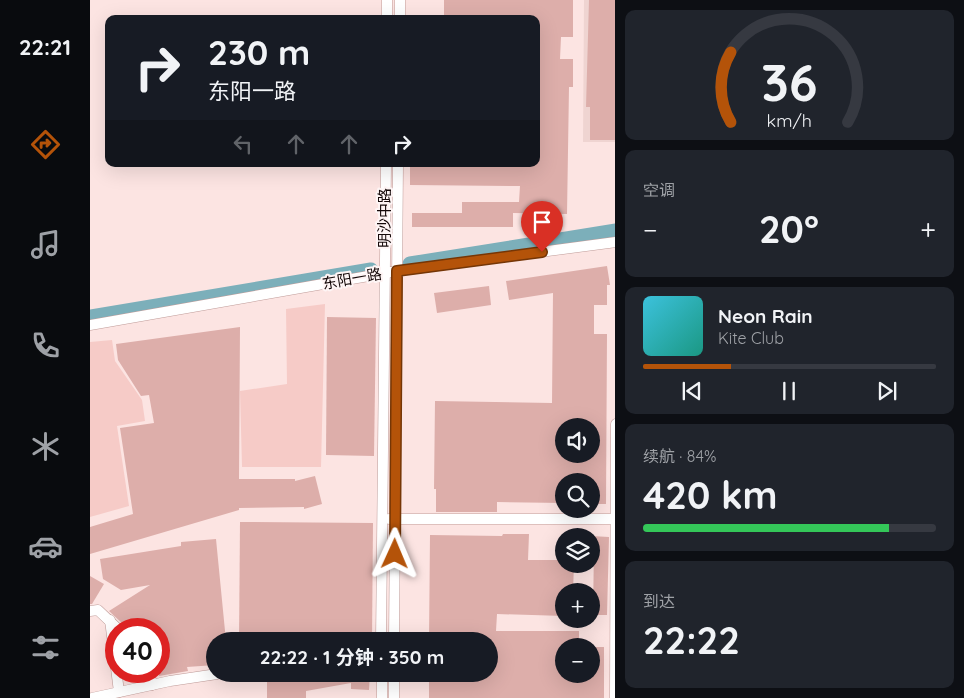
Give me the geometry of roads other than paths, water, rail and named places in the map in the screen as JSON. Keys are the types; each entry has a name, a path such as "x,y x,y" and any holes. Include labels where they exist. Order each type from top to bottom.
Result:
{"street":[{"path":"387,0 387,15"},
{"path":"400,0 400,15"},
{"name":"明沙中路","path":"382,632 386,167"},
{"name":"明沙中路","path":"394,632 398,167"},
{"name":"东阳一路","path":"90,325 397,271 615,242"},
{"path":"615,424 615,698"},
{"path":"383,519 615,519"},
{"path":"90,611 98,610 108,618"},
{"path":"92,698 206,676"},
{"path":"382,682 382,698"},
{"path":"394,682 394,698"},
{"path":"118,683 119,692"}],"waterway":[{"path":"410,264 615,231"},
{"path":"90,317 371,270"}]}
